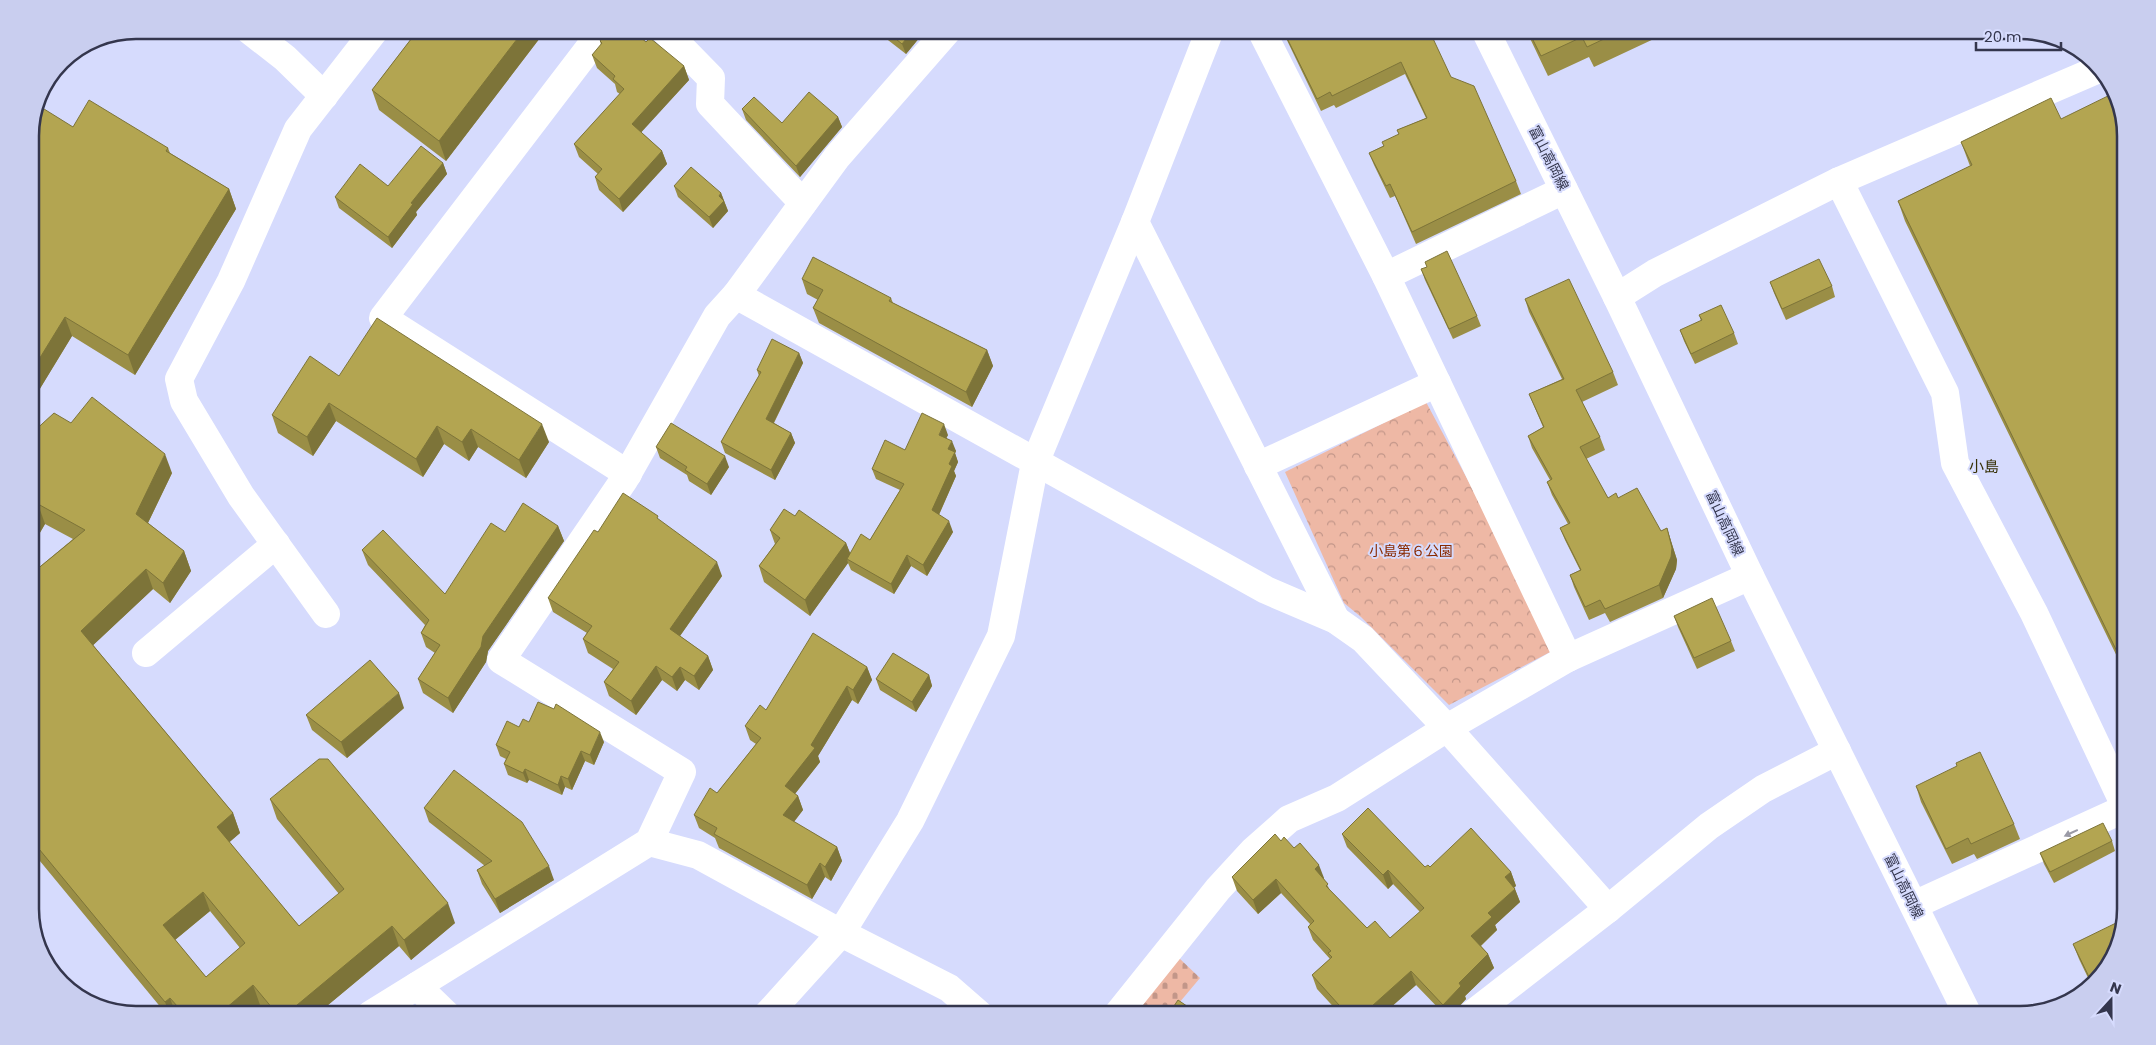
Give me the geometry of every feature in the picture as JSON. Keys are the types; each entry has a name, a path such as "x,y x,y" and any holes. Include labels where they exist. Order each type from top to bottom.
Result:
{"street":[{"path":"261,39 285,58 324,96"},
{"path":"326,614 241,496 184,401 179,379 231,281 298,129 368,39"},
{"path":"595,39 383,318 628,474"},
{"path":"673,39 711,78 710,104 803,203"},
{"path":"385,1006 649,842 682,772 501,660 628,474 717,316 736,295 837,158 940,39"},
{"path":"775,1006 842,933 910,821 1000,636 1035,463 1135,222 1206,39"},
{"path":"1266,39 1386,276 1568,658"},
{"name":"富山高岡線","path":"1488,39 1617,297 1750,576 1964,1006"},
{"path":"1617,297 1655,272 1840,181 2092,71"},
{"path":"1840,181 1945,393 1955,463 2034,613 2117,799"},
{"path":"1386,276 1564,190"},
{"path":"1135,222 1336,620"},
{"path":"736,295 1266,590 1336,620 1363,639 1447,728 1608,909"},
{"path":"1258,466 1436,383"},
{"path":"146,653 276,544"},
{"path":"1124,1006 1218,889 1254,851 1289,819 1337,798 1447,728 1568,658 1750,576"},
{"path":"1483,1006 1608,909 1717,821 1763,789 1837,751"},
{"path":"1914,905 2117,812"},
{"path":"649,842 698,855 949,988 970,1006"},
{"path":"418,986 438,1006"}],"green space":[{"name":"小島第６公園","path":"1426,402 1558,648 1449,705 1361,617 1344,603 1285,472"},
{"path":"1179,958 1200,978 1177,1006 1139,1006"}],"building":[{"path":"411,39 517,39 439,141 372,90"},
{"path":"601,39 642,39 646,42 651,39 684,66 632,124 662,151 619,199 595,177 602,169 574,144 624,89 613,79 615,76 592,55 602,43 600,41"},
{"path":"896,39 906,39 902,44"},
{"path":"1287,39 1433,39 1451,77 1474,86 1516,181 1412,232 1390,184 1386,186 1369,153 1384,146 1382,142 1399,134 1397,130 1427,118 1401,62 1332,96 1330,92 1317,99"},
{"path":"1532,39 1578,39 1541,56"},
{"path":"1583,39 1604,39 1587,47"},
{"path":"809,92 838,117 796,166 742,109 754,97 782,123"},
{"path":"2108,96 2112,104 2117,129 2117,651 1898,201 1972,165 1961,142 2051,98 2061,119"},
{"path":"89,100 168,148 166,151 229,189 128,355 65,317 39,359 39,129 43,108 73,127"},
{"path":"421,146 443,163 411,203 413,204 388,237 335,197 360,164 388,186"},
{"path":"691,167 721,193 719,196 724,201 709,217 674,186"},
{"path":"1447,251 1477,316 1449,329 1421,269 1427,267 1425,262"},
{"path":"813,257 891,298 889,301 987,350 966,392 813,308 823,290 802,279"},
{"path":"1819,259 1832,286 1782,309 1770,282"},
{"path":"1569,279 1613,372 1576,390 1600,437 1580,447 1608,498 1616,493 1618,498 1637,488 1661,531 1667,528 1672,548 1671,557 1659,585 1605,609 1600,600 1585,607 1570,575 1581,570 1560,528 1570,523 1547,482 1552,479 1528,436 1544,427 1529,394 1564,379 1525,299"},
{"path":"1721,305 1734,333 1691,354 1680,330 1702,320 1699,315"},
{"path":"377,318 542,424 519,460 471,429 462,442 437,426 416,459 329,403 307,437 272,415 310,356 339,376"},
{"path":"772,339 799,353 766,419 791,433 771,470 721,442 761,372 757,370"},
{"path":"92,397 165,454 136,514 184,551 163,583 146,569 81,631 233,813 217,827 299,926 344,889 270,799 319,759 328,759 448,903 404,940 392,926 296,1006 270,1006 253,985 228,1006 177,1006 170,998 165,1002 39,849 39,568 85,530 39,505 39,427 54,413 71,423","holes":["203,892 245,943 206,977 163,925"]},
{"path":"922,413 944,424 939,435 952,441 948,449 955,452 949,464 952,466 932,510 949,521 923,565 907,555 891,584 847,559 861,534 870,540 904,484 872,469 885,440 905,450"},
{"path":"671,423 725,456 707,484 685,470 687,467 656,447"},
{"path":"623,493 658,516 657,518 717,562 670,629 708,656 694,676 680,667 672,677 656,666 631,701 604,682 619,662 583,639 592,626 548,598 594,530 598,532"},
{"path":"523,503 558,526 483,636 481,647 448,698 418,679 440,645 421,633 429,620 362,550 383,530 445,594 491,523 505,532"},
{"path":"784,509 795,516 799,510 846,543 805,600 759,566 780,538 770,530"},
{"path":"1712,598 1731,641 1694,658 1674,616"},
{"path":"813,633 867,667 853,690 847,686 811,745 815,748 785,786 798,796 783,815 837,847 825,867 820,863 807,885 714,834 717,828 694,815 710,788 717,793 761,738 745,726 760,705 766,710"},
{"path":"893,653 929,675 912,702 876,679"},
{"path":"370,660 399,693 341,742 306,715"},
{"path":"538,702 554,709 556,704 600,732 590,755 581,751 568,779 561,776 558,785 525,769 523,773 504,764 510,752 496,745 507,721 519,727 523,719 529,722"},
{"path":"1980,752 2014,824 1971,844 1968,838 1946,849 1916,786 1957,766 1956,763"},
{"path":"454,770 522,822 549,866 495,899 477,870 492,861 424,808"},
{"path":"1368,808 1425,867 1428,865 1430,867 1471,828 1511,872 1505,877 1515,889 1488,913 1492,917 1471,936 1488,954 1459,983 1461,986 1443,1005 1411,971 1372,1006 1340,1006 1312,975 1332,957 1328,953 1331,951 1308,927 1314,921 1276,879 1253,900 1232,877 1275,834 1281,841 1284,837 1294,848 1300,843 1319,865 1315,869 1328,884 1326,886 1367,928 1375,921 1390,938 1424,908 1388,870 1383,875 1342,834"},
{"path":"2103,823 2112,841 2050,872 2040,853"},
{"path":"2116,923 2112,941 2107,952 2093,973 2088,975 2073,944"},
{"path":"1178,1000 1187,1006 1174,1006"}],"district":[{"name":"小島","path":"1984,466"}]}
